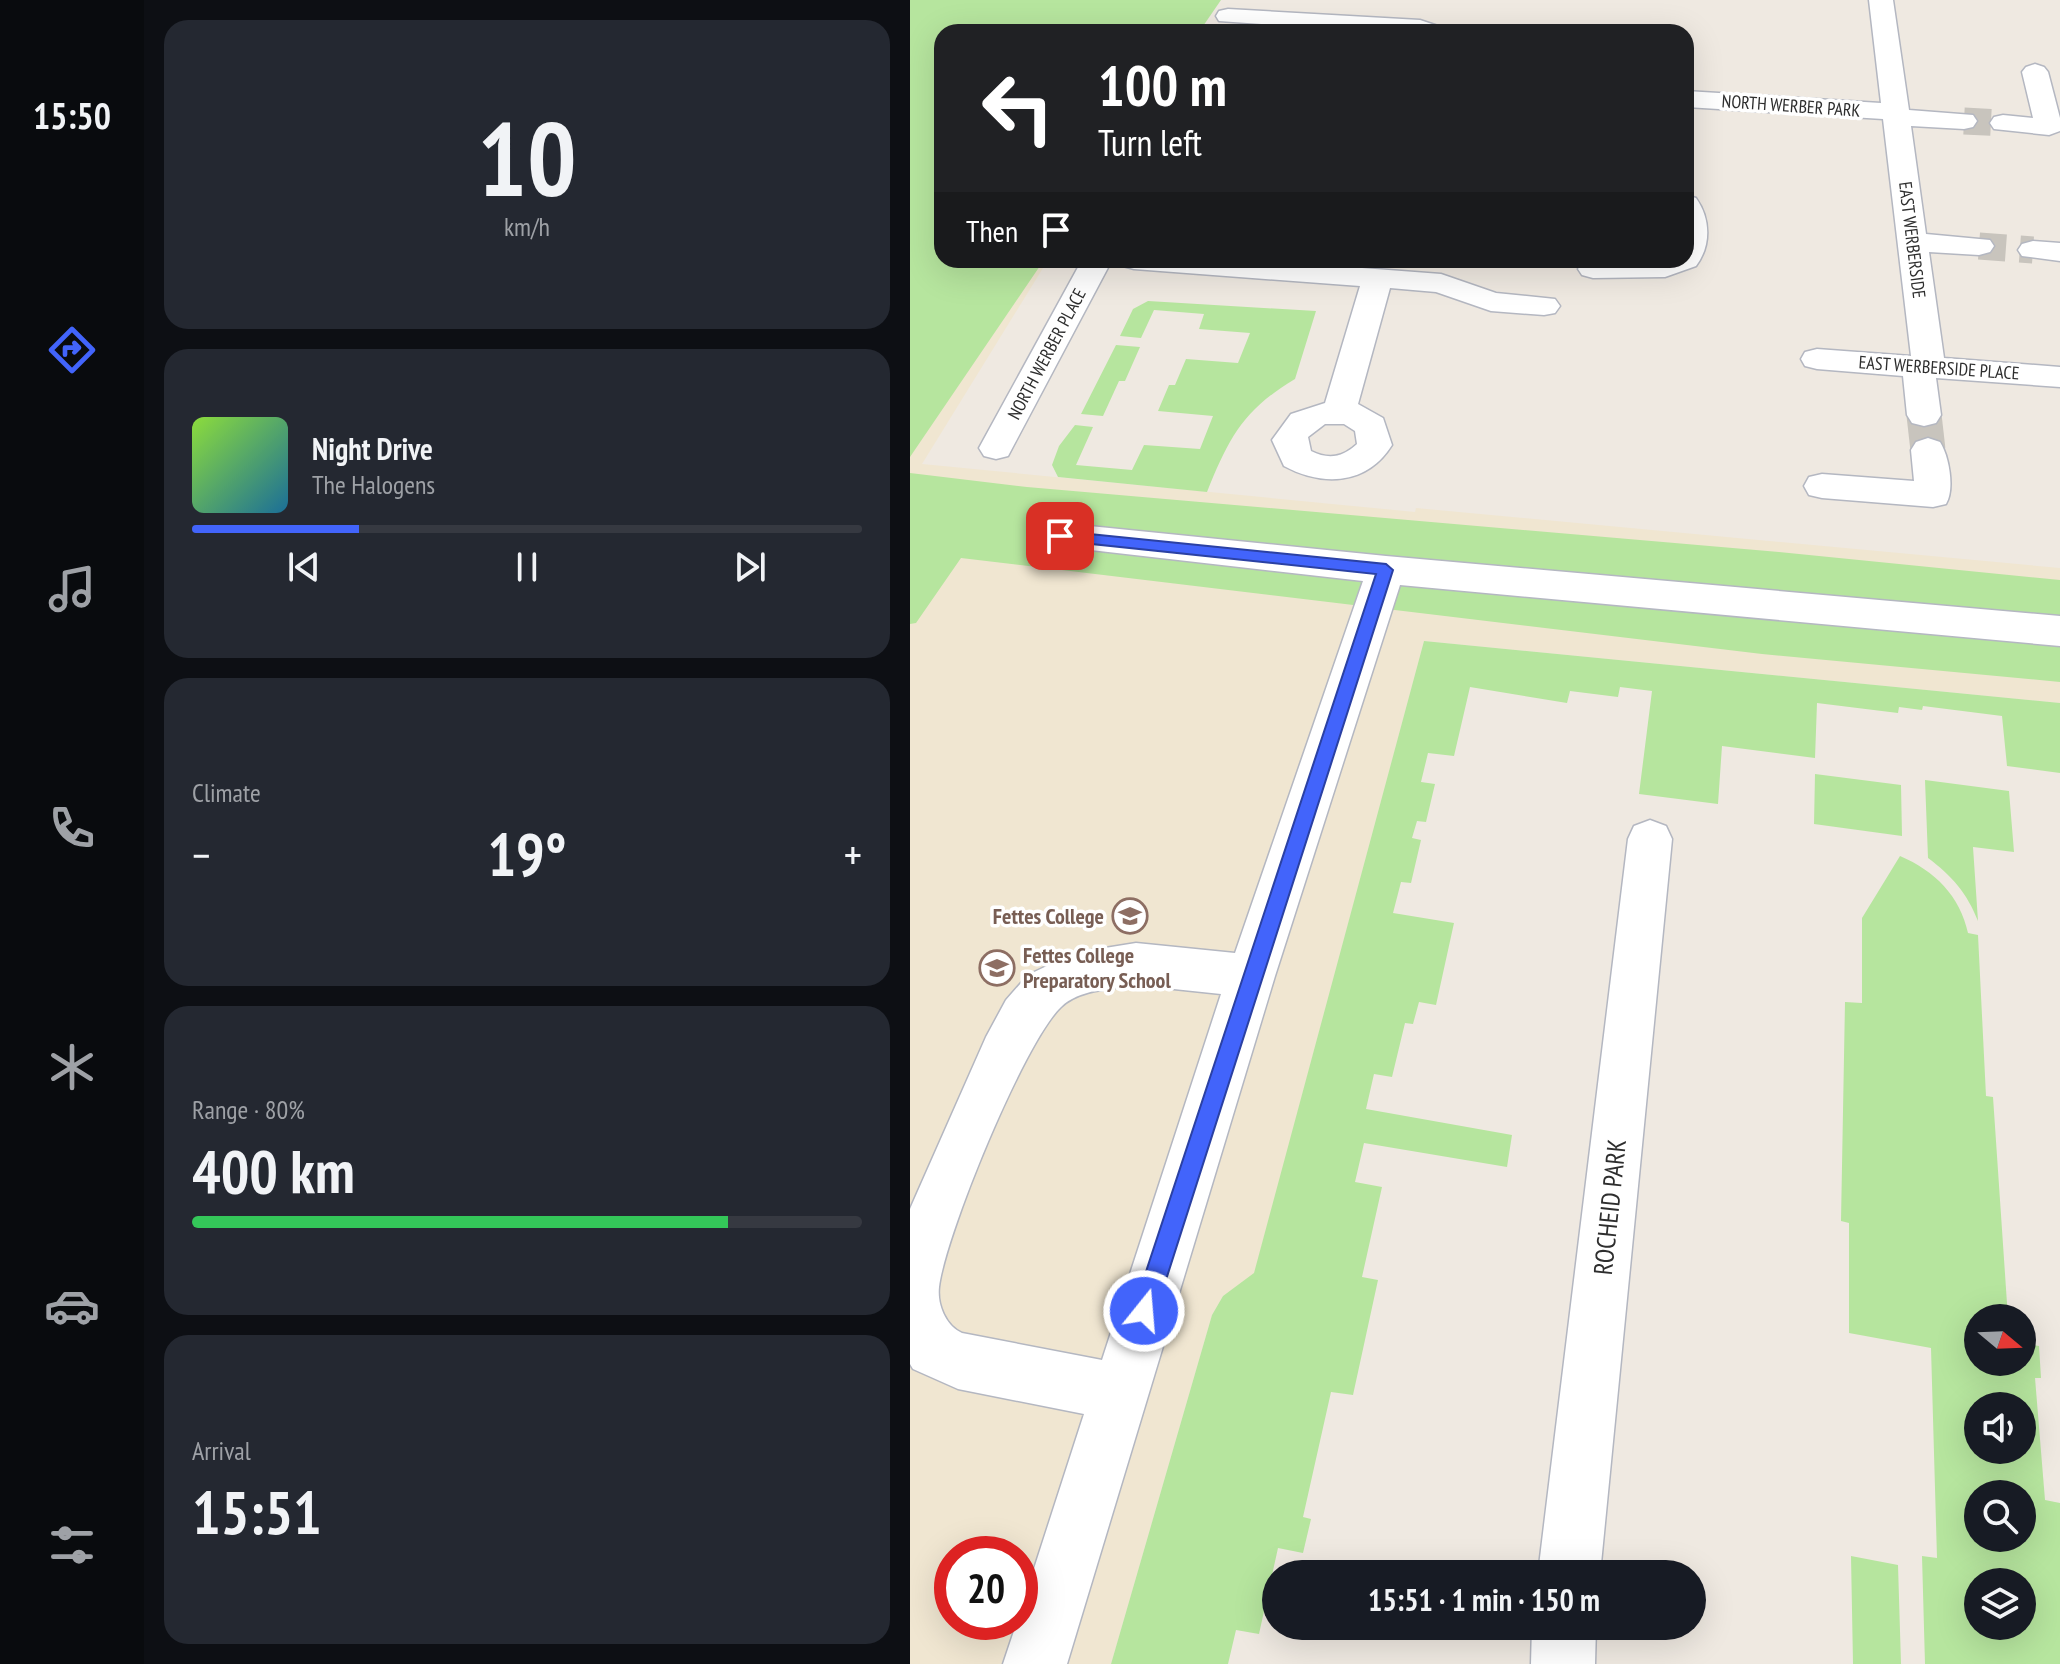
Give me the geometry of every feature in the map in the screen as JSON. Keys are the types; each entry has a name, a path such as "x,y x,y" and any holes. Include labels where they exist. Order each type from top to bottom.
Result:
{"street":[{"name":"EAST WERBERSIDE","path":"1881,0 1913,242 1924,367 1924,415"},
{"path":"1228,16 1368,24"},
{"path":"2003,123 2049,127 2045,82"},
{"name":"NORTH WERBER PARK","path":"1694,100 1964,121"},
{"path":"1913,242 1979,246"},
{"name":"NORTH WERBER PLACE","path":"996,448 1093,268"},
{"path":"1242,268 1441,283 1491,302 1544,306"},
{"path":"1593,269 1665,268"},
{"path":"1339,412 1378,278"},
{"name":"EAST WERBERSIDE PLACE","path":"1817,359 2060,377"},
{"path":"1822,486 1933,495 1928,450"},
{"path":"1060,536 1386,570 2060,631"},
{"path":"1035,1664 1251,976 1386,570"},
{"name":"ROCHEID PARK","path":"1571,1560 1650,839"},
{"path":"1119,1392 958,1361 933,1349 918,1326 911,1289 925,1242 943,1191 1003,1053 1023,1016 1045,990 1074,974 1136,964 1251,976"},
{"path":"1563,1664 1564,1640"}],"shaded area":[{"name":"Fettes College","path":"910,0 934,24 934,268 1043,268 922,464 1415,512 1416,508 2060,568 2060,703 1424,641 1254,1274 1223,1296 1212,1315 1111,1664 910,1664"}],"green space":[{"path":"910,0 1221,0 1204,24 934,24 934,268 1039,268 910,457"},
{"path":"1148,301 1316,311 1295,379 1250,414 1231,441 1207,492 1058,477 1052,465 1059,446 1075,425 1093,427 1076,465 1132,470 1144,445 1200,449 1213,416 1158,411 1169,385 1175,385 1186,359 1238,363 1250,333 1199,329 1204,314 1154,310 1141,338 1120,336 1133,309"},
{"path":"1116,345 1140,347 1125,381 1119,381 1103,416 1081,414"},
{"path":"910,473 1027,487 1779,552 2060,580 2060,682 1762,654 961,558 916,623 910,624"},
{"path":"1424,641 2060,703 2060,773 2007,766 2002,716 1923,706 1922,710 1899,707 1898,713 1817,703 1815,758 1722,746 1718,804 1639,794 1652,691 1620,687 1618,697 1570,691 1567,703 1470,687 1454,756 1428,753 1421,782 1435,784 1426,822 1417,821 1412,838 1421,840 1411,883 1401,882 1393,913 1454,923 1436,1005 1419,1002 1413,1024 1405,1023 1392,1077 1374,1074 1366,1109 1512,1135 1507,1167 1364,1143 1355,1182 1382,1187 1362,1277 1378,1280 1353,1395 1331,1392 1303,1517 1311,1519 1303,1553 1278,1548 1275,1560 1262,1560 1262,1620 1259,1634 1236,1630 1228,1664 1111,1664 1212,1315 1223,1296 1254,1273"},
{"path":"1815,774 1901,785 1902,836 1814,824"},
{"path":"1925,780 2009,791 2014,852 1973,847 1978,921 1958,886 1928,858"},
{"path":"1900,856 1924,869 1944,886 1959,907 1968,933 1978,935 1986,1096 1993,1097 2007,1304 1964,1304 1964,1376 2036,1376 2036,1345 2039,1346 2041,1378 2035,1378 2045,1500 2060,1503 2060,1664 1925,1664 1922,1556 1937,1558 1931,1348 1849,1333 1849,1223 1841,1221 1845,1002 1862,1003 1862,918"},
{"path":"1851,1556 1898,1565 1901,1664 1853,1664"}],"tunnel":[{"path":"1964,121 2003,123"},
{"path":"1979,246 2033,250"},
{"path":"1924,415 1928,450"}],"place":[{"name":"Fettes College","path":"1130,916"},
{"name":"Fettes College Preparatory School","path":"997,968"}],"route":[{"path":"1060,536 1386,570 1144,1311"}]}
